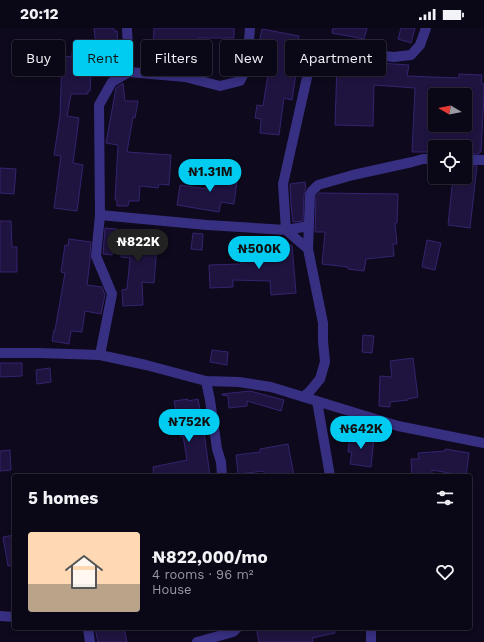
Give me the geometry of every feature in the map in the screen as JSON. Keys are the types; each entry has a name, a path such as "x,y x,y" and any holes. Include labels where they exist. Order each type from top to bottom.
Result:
{"street":[{"path":"127,28 128,40"},
{"path":"133,72 185,77 220,86 240,81 247,67 250,28"},
{"path":"308,249 286,230 283,184 308,73 319,54 344,52 394,57 411,56 420,45 426,28"},
{"path":"100,355 112,294 96,256 100,215 99,105 112,82 122,76"},
{"path":"303,397 320,379 325,362 323,323 308,249 310,196 312,191 318,185 353,175 428,159"},
{"path":"472,160 484,160"},
{"path":"100,215 207,225 286,230 309,226"},
{"path":"0,353 100,355 146,365 206,381 239,382 272,387 398,426 484,443"},
{"path":"206,381 222,474"},
{"path":"317,401 330,474"},
{"path":"0,616 12,617"},
{"path":"88,630 90,642"},
{"path":"197,642 234,632 236,630"},
{"path":"371,630 371,642"}],"building":[{"path":"94,28 114,28 114,31 117,31 118,40 95,40"},
{"path":"154,28 234,28 234,38 153,40"},
{"path":"333,28 367,28 364,39 332,33"},
{"path":"401,28 415,28 411,43 398,39"},
{"path":"262,29 299,36 298,40 285,40 285,76 296,76 292,100 284,98 279,135 260,133 261,119 255,118 257,105 263,106 268,76 277,76 277,40 260,40"},
{"path":"73,52 73,76 91,76 90,91 88,91 88,94 71,94 67,116 79,118 73,163 83,165 77,211 54,208 61,156 54,155 60,116 61,76 65,76 65,56 72,57"},
{"path":"386,63 409,65 407,76 459,78 459,74 482,75 481,83 484,84 484,93 481,152 479,152 479,154 472,154 472,140 428,140 428,152 412,152 415,88 374,85 373,126 335,125 337,76 386,76"},
{"path":"123,83 125,101 138,101 135,118 133,117 127,152 171,155 169,185 159,184 158,188 140,186 139,201 129,201 128,206 117,206 117,200 115,200 118,145 106,143 116,88"},
{"path":"472,166 477,166 470,228 448,225 452,184 472,184"},
{"path":"0,168 16,169 14,194 0,193"},
{"path":"217,170 238,173 234,204 221,202 219,212 177,205 180,185 214,190"},
{"path":"305,182 306,188 304,195 303,221 293,222 290,184"},
{"path":"319,193 398,194 397,223 395,223 397,244 393,244 394,256 366,259 364,271 348,269 348,267 322,264 325,232 315,232 316,197"},
{"path":"0,221 11,221 12,247 17,247 17,272 0,272"},
{"path":"105,228 117,229 112,255 103,254"},
{"path":"120,230 158,234 154,283 142,282 143,305 123,306 122,290 127,289 130,258 121,257"},
{"path":"193,233 203,234 202,250 191,249"},
{"path":"69,239 91,242 87,285 102,287 105,295 101,314 85,311 82,332 71,331 69,344 52,341 65,273 61,272 65,245 68,246"},
{"path":"427,240 441,243 435,270 422,267"},
{"path":"292,245 296,293 271,295 270,281 233,280 233,287 210,288 209,265 241,264 241,249 268,250 268,247"},
{"path":"363,335 374,336 372,353 362,352"},
{"path":"212,350 228,352 227,365 210,362"},
{"path":"413,358 418,397 390,402 390,407 379,406 380,376 392,377 390,361"},
{"path":"0,363 22,363 22,376 0,377"},
{"path":"50,368 51,382 37,384 36,370"},
{"path":"250,391 284,400 281,411 247,401 247,406 229,408 228,396 222,395"},
{"path":"198,399 210,474 154,474 153,467 187,460 183,436 181,437 174,401"},
{"path":"350,435 374,437 371,467 350,464 352,452 348,452"},
{"path":"288,444 294,474 265,474 264,471 238,474 236,455 260,452 260,449"},
{"path":"445,449 469,453 466,474 455,474 432,470 432,474 412,474 411,459 419,459 418,453 445,451"},
{"path":"10,450 11,470 0,471 0,451"},
{"path":"12,535 12,565 8,566 3,537"},
{"path":"95,630 124,630 127,642 98,642"},
{"path":"256,630 335,630 335,633 312,638 313,642 259,642"}]}
